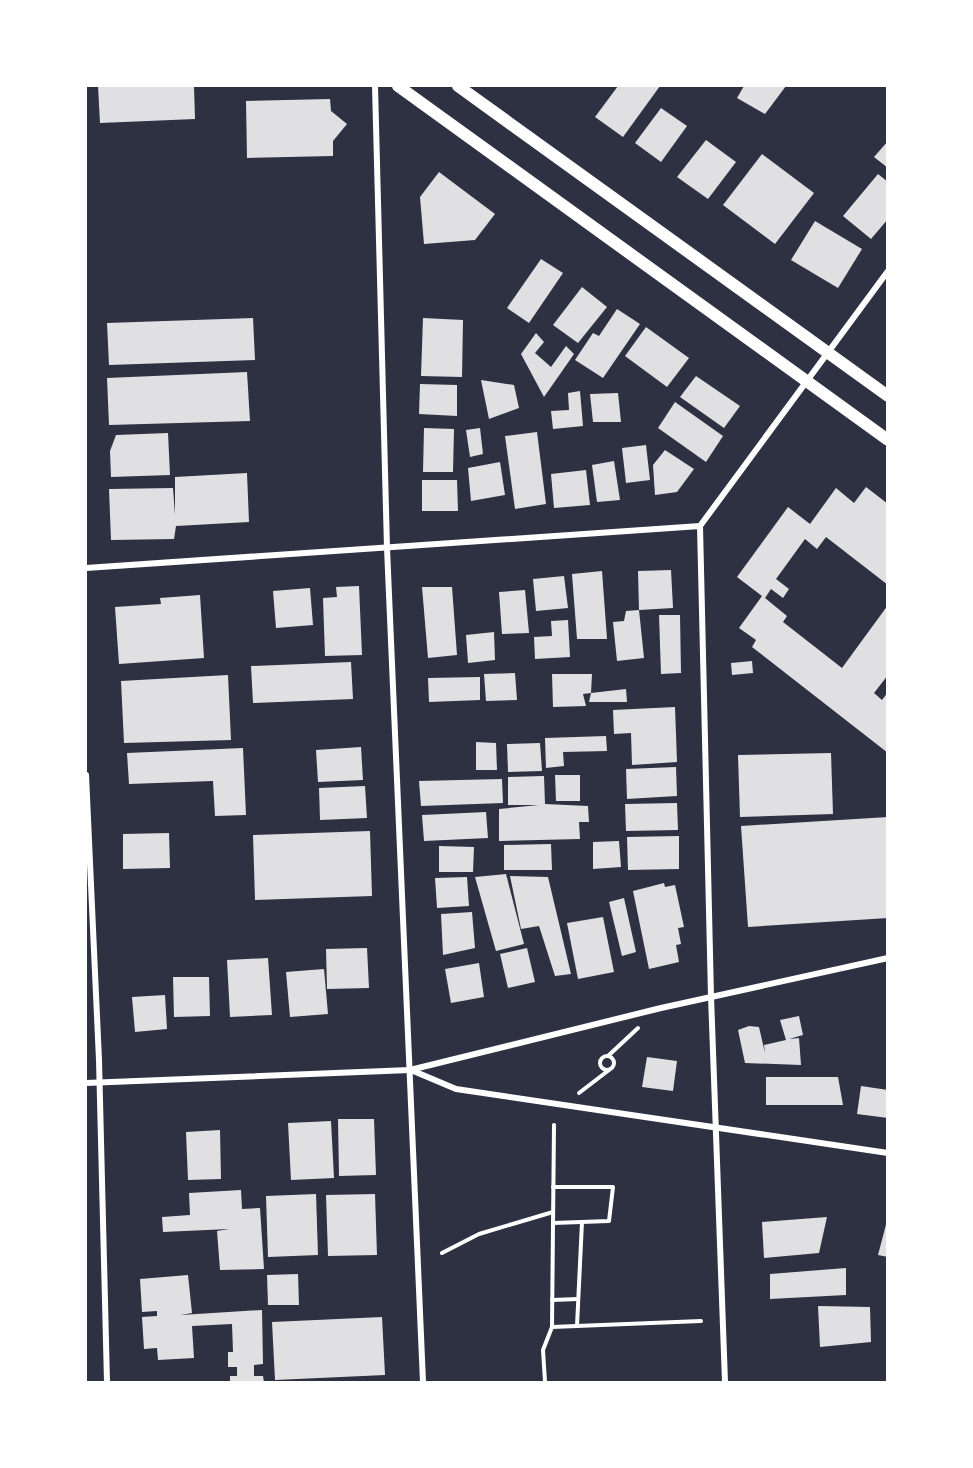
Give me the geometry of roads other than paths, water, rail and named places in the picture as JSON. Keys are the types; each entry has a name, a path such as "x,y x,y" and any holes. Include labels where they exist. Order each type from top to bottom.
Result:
{"main road":[{"path":"398,86 888,440"},
{"path":"458,86 888,396"}],"street":[{"path":"375,86 387,548 423,1383"},
{"path":"725,1383 711,996 700,526 888,271"},
{"path":"86,568 700,526"},
{"path":"86,775 99,1082 107,1383"},
{"path":"86,1083 410,1070 711,996 888,957"},
{"path":"410,1070 456,1089 888,1153"}]}
